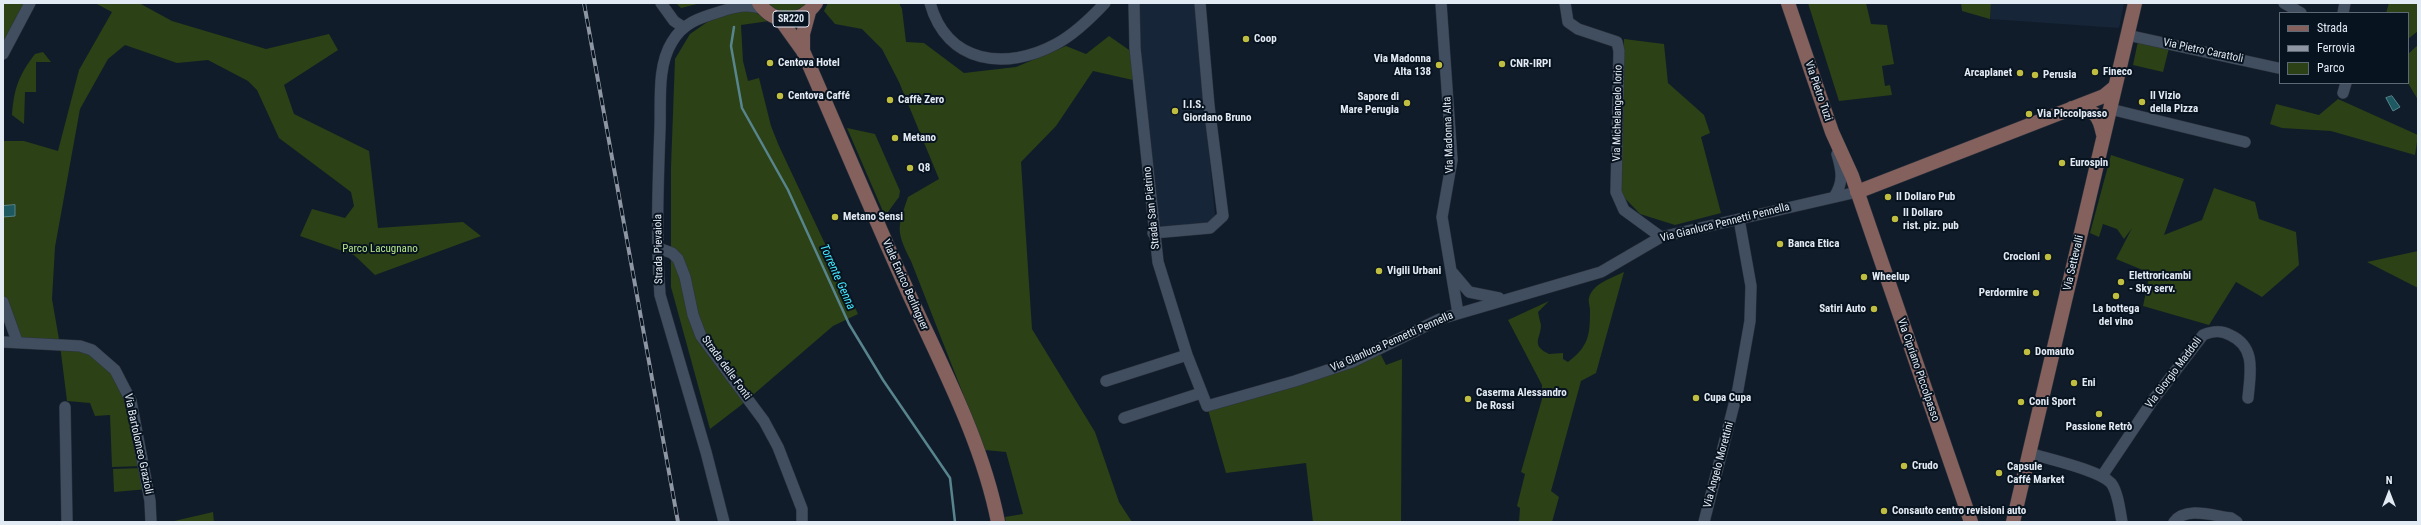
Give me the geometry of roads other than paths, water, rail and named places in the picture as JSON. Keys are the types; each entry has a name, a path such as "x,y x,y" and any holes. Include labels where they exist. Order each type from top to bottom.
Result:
{"main road":[{"name":"Via Pietro Tuzi","path":"1788,3 1832,132 1852,171"},
{"name":"Via Pietro Tuzi","path":"1798,3 1852,171 1857,192"},
{"name":"Via Settevalli","path":"2013,522 2135,3"},
{"name":"SR220","path":"761,6 780,19 798,18 813,8"},
{"path":"803,51 803,34 813,8"},
{"path":"780,19 803,51"},
{"name":"Viale Enrico Berlinguer","path":"803,51 899,272 967,420 992,491 998,522"},
{"name":"Via Cipriano Piccolpasso","path":"1971,522 1857,192 2069,108 2104,96 2115,87"},
{"path":"2069,108 2094,112 2098,117 2104,134"},
{"path":"1852,171 1857,173 1865,180 1885,182"},
{"name":"Via Cipriano Piccolpasso","path":"1866,217 1867,196 1885,182"}],"street":[{"path":"3,54 30,3"},
{"path":"661,3 674,21 683,27"},
{"path":"930,3 942,30 955,45 970,55 988,58 1012,58 1035,53 1056,44 1073,33 1105,3"},
{"name":"Strada San Pietrino","path":"1134,3 1135,48 1153,233 1158,262 1187,355 1207,406"},
{"path":"1153,233 1210,228 1223,216 1209,106 1200,3"},
{"name":"Via Madonna Alta","path":"1441,3 1452,160 1442,217 1458,313"},
{"name":"Via Michelangelo Iorio","path":"1565,3 1568,22 1578,29 1618,42 1616,192 1624,210 1661,237"},
{"path":"2284,3 2299,12"},
{"name":"Strada Pievaiola","path":"724,522 696,417 665,318 660,294 658,248 663,67 667,52 683,27 698,18 737,5"},
{"name":"SR220","path":"737,5 761,6"},
{"name":"Via Pietro Carattoli","path":"2127,35 2278,68"},
{"path":"2110,109 2245,142"},
{"path":"1832,132 1842,171 1842,182 1834,197"},
{"name":"Via Gianluca Pennetti Pennella","path":"1207,406 1295,381 1352,362 1435,321 1458,313 1600,272 1661,237 1857,192"},
{"name":"Via Angelo Morettini","path":"1704,522 1738,389 1750,321 1751,286 1739,219"},
{"name":"Strada delle Fonti","path":"658,248 672,253 678,259 686,277 692,315 701,336 755,407 778,447 802,509 802,522"},
{"name":"Via Gianluca Pennetti Pennella","path":"1451,268 1456,279 1468,292 1490,298 1508,298"},
{"path":"3,302 17,341"},
{"name":"Via Giorgio Maddoli","path":"2102,476 2153,400 2203,335 2212,331 2223,332 2239,339 2246,347 2251,358 2248,398"},
{"name":"Via Bartolomeo Grazioli","path":"3,342 17,341 80,346 92,350 115,370 131,401 150,501 151,522"},
{"path":"1106,381 1187,355"},
{"path":"1124,418 1201,393"},
{"path":"65,407 67,522"},
{"path":"2030,453 2102,476 2112,484 2120,509 2122,522"},
{"path":"2174,522 2181,515 2189,513 2231,518 2237,522"}],"waterway":[{"name":"Torrente Genna","path":"734,27 731,46 742,108 788,190 849,324 883,380 950,478 955,522"}],"railway":[{"path":"584,3 678,522"}],"place":[{"name":"Coop","path":"1246,39"},
{"name":"Centova Hotel","path":"770,63"},
{"name":"CNR-IRPI","path":"1502,64"},
{"name":"Via Madonna Alta 138","path":"1439,65"},
{"name":"Fineco","path":"2095,72"},
{"name":"Arcaplanet","path":"2020,73"},
{"name":"Perusia","path":"2035,75"},
{"name":"Centova Caffé","path":"780,96"},
{"name":"Caffè Zero","path":"890,100"},
{"name":"Il Vizio della Pizza","path":"2142,102"},
{"name":"Sapore di Mare Perugia","path":"1407,103"},
{"name":"I.I.S. Giordano Bruno","path":"1175,111"},
{"name":"Via Piccolpasso","path":"2029,114"},
{"name":"Metano","path":"895,138"},
{"name":"Eurospin","path":"2062,163"},
{"name":"Q8","path":"910,168"},
{"name":"Il Dollaro Pub","path":"1888,197"},
{"name":"Metano Sensi","path":"835,217"},
{"name":"Il Dollaro rist. piz. pub","path":"1895,219"},
{"name":"Banca Etica","path":"1780,244"},
{"name":"Crocioni","path":"2048,257"},
{"name":"Vigili Urbani","path":"1379,271"},
{"name":"Wheelup","path":"1864,277"},
{"name":"Elettroricambi - Sky serv.","path":"2121,282"},
{"name":"Perdormire","path":"2036,293"},
{"name":"La bottega del vino","path":"2116,296"},
{"name":"Satiri Auto","path":"1874,309"},
{"name":"Domauto","path":"2027,352"},
{"name":"Eni","path":"2074,383"},
{"name":"Cupa Cupa","path":"1696,398"},
{"name":"Caserma Alessandro De Rossi","path":"1468,399"},
{"name":"Coni Sport","path":"2021,402"},
{"name":"Passione Retrò","path":"2099,414"},
{"name":"Crudo","path":"1904,466"},
{"name":"Capsule Caffé Market","path":"1999,473"},
{"name":"Consauto centro revisioni auto","path":"1884,511"}],"park label":[{"name":"Parco Lacugnano","path":"380,249"}]}
